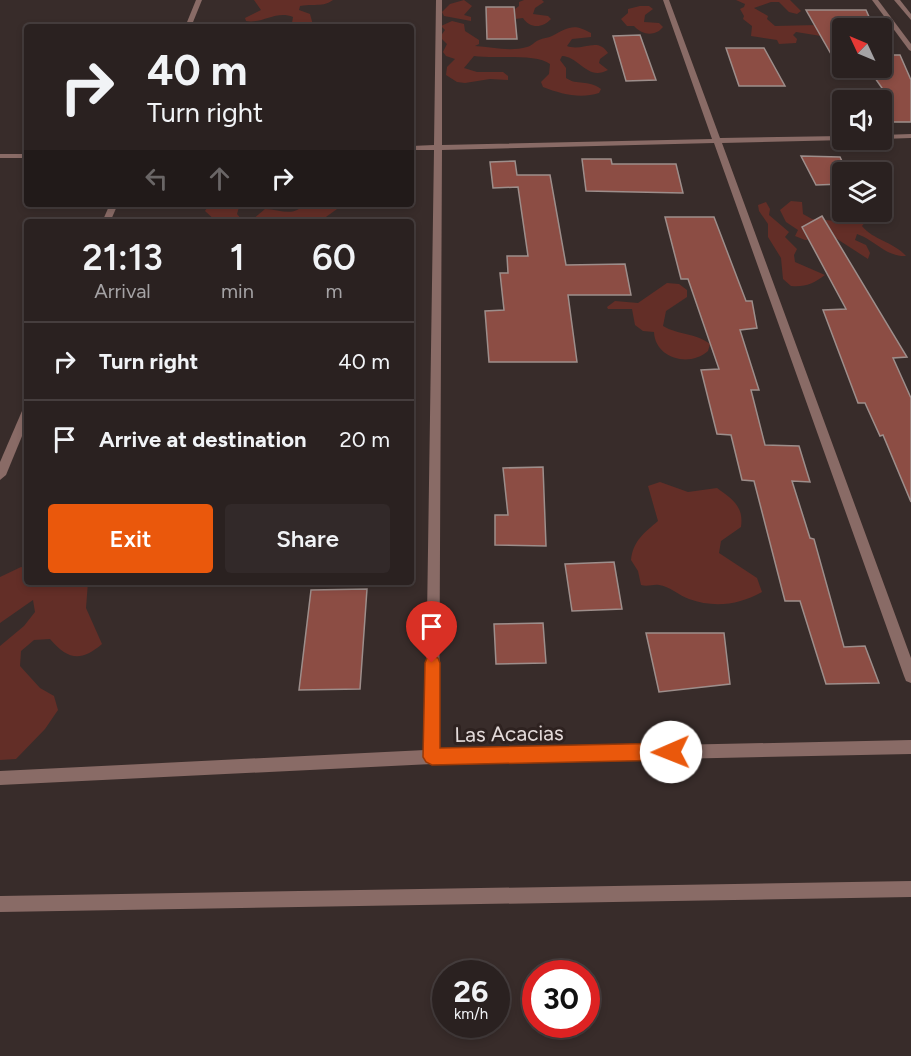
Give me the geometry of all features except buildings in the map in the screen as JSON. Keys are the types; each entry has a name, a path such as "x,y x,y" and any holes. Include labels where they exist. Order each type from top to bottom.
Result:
{"street":[{"path":"189,24 199,0"},
{"path":"432,757 439,0"},
{"path":"666,0 911,676"},
{"path":"875,0 911,49"},
{"path":"897,0 911,18"},
{"path":"892,137 911,136"},
{"path":"414,148 832,138"},
{"path":"0,156 24,156"},
{"path":"0,475 24,418"},
{"name":"Las Acacias","path":"0,778 432,757 911,747"},
{"path":"0,904 911,889"}],"shaded area":[{"path":"254,0 333,0 321,5 300,6 299,10 310,14 313,24 293,24 293,17 287,15 246,21 245,18 261,10"},
{"path":"464,0 472,6 464,15 471,17 471,21 444,16 442,12 450,4"},
{"path":"542,0 544,2 535,8 533,14 548,16 551,19 544,24 533,26 523,18 515,19 511,12 519,6 519,2"},
{"path":"736,0 790,0 801,11 797,14 789,12 779,2 771,2 754,8 768,16 767,19 775,26 817,25 826,34 821,36 796,32 793,35 797,39 796,43 779,44 777,40 751,36 752,26 743,19 744,16 740,9 745,4"},
{"path":"649,6 653,9 645,15 644,22 659,23 663,27 660,30 645,33 634,26 627,26 621,19 628,13 628,9"},
{"path":"452,21 464,24 465,31 479,40 479,44 475,46 501,49 529,46 571,27 585,30 591,33 591,37 572,39 567,46 595,45 604,48 608,53 600,59 599,63 608,70 594,73 568,57 562,56 560,60 566,68 566,78 574,82 592,84 601,89 599,93 578,96 543,87 541,82 549,74 550,64 525,57 474,56 464,68 477,72 503,72 508,76 508,80 457,82 446,75 447,67 455,59 446,56 443,52 447,44 440,37 445,30 441,26"},
{"path":"791,201 802,202 803,214 812,219 832,222 865,222 862,226 867,231 896,247 906,256 892,254 857,234 855,240 866,245 870,253 868,259 834,237 805,240 795,236 798,230 786,222 780,210"},
{"path":"766,202 770,209 769,215 789,232 785,237 797,249 794,255 795,262 825,275 813,283 801,286 791,286 783,279 781,258 768,237 768,224 759,211 758,205"},
{"path":"207,207 239,207 237,214 241,219 214,219 205,211"},
{"path":"301,207 340,207 323,219 253,219 265,209 291,212"},
{"path":"667,283 679,284 687,290 687,297 666,311 663,326 705,340 710,344 708,351 700,356 692,359 674,358 660,348 654,332 643,331 635,325 632,309 608,309 607,307 615,301 638,303"},
{"path":"660,482 688,492 717,488 736,504 741,514 741,527 721,541 719,553 757,578 762,592 744,600 726,604 708,604 689,599 663,586 641,585 638,571 631,560 632,553 640,538 658,521 648,486"},
{"path":"21,567 24,568 24,585 88,585 86,608 102,644 81,656 69,655 50,639 34,640 21,651 20,666 40,688 54,696 58,710 45,729 16,759 0,760 0,646 24,626 35,612 33,600 0,623 0,577"}],"route":[{"path":"432,663 432,757 671,752"}]}
